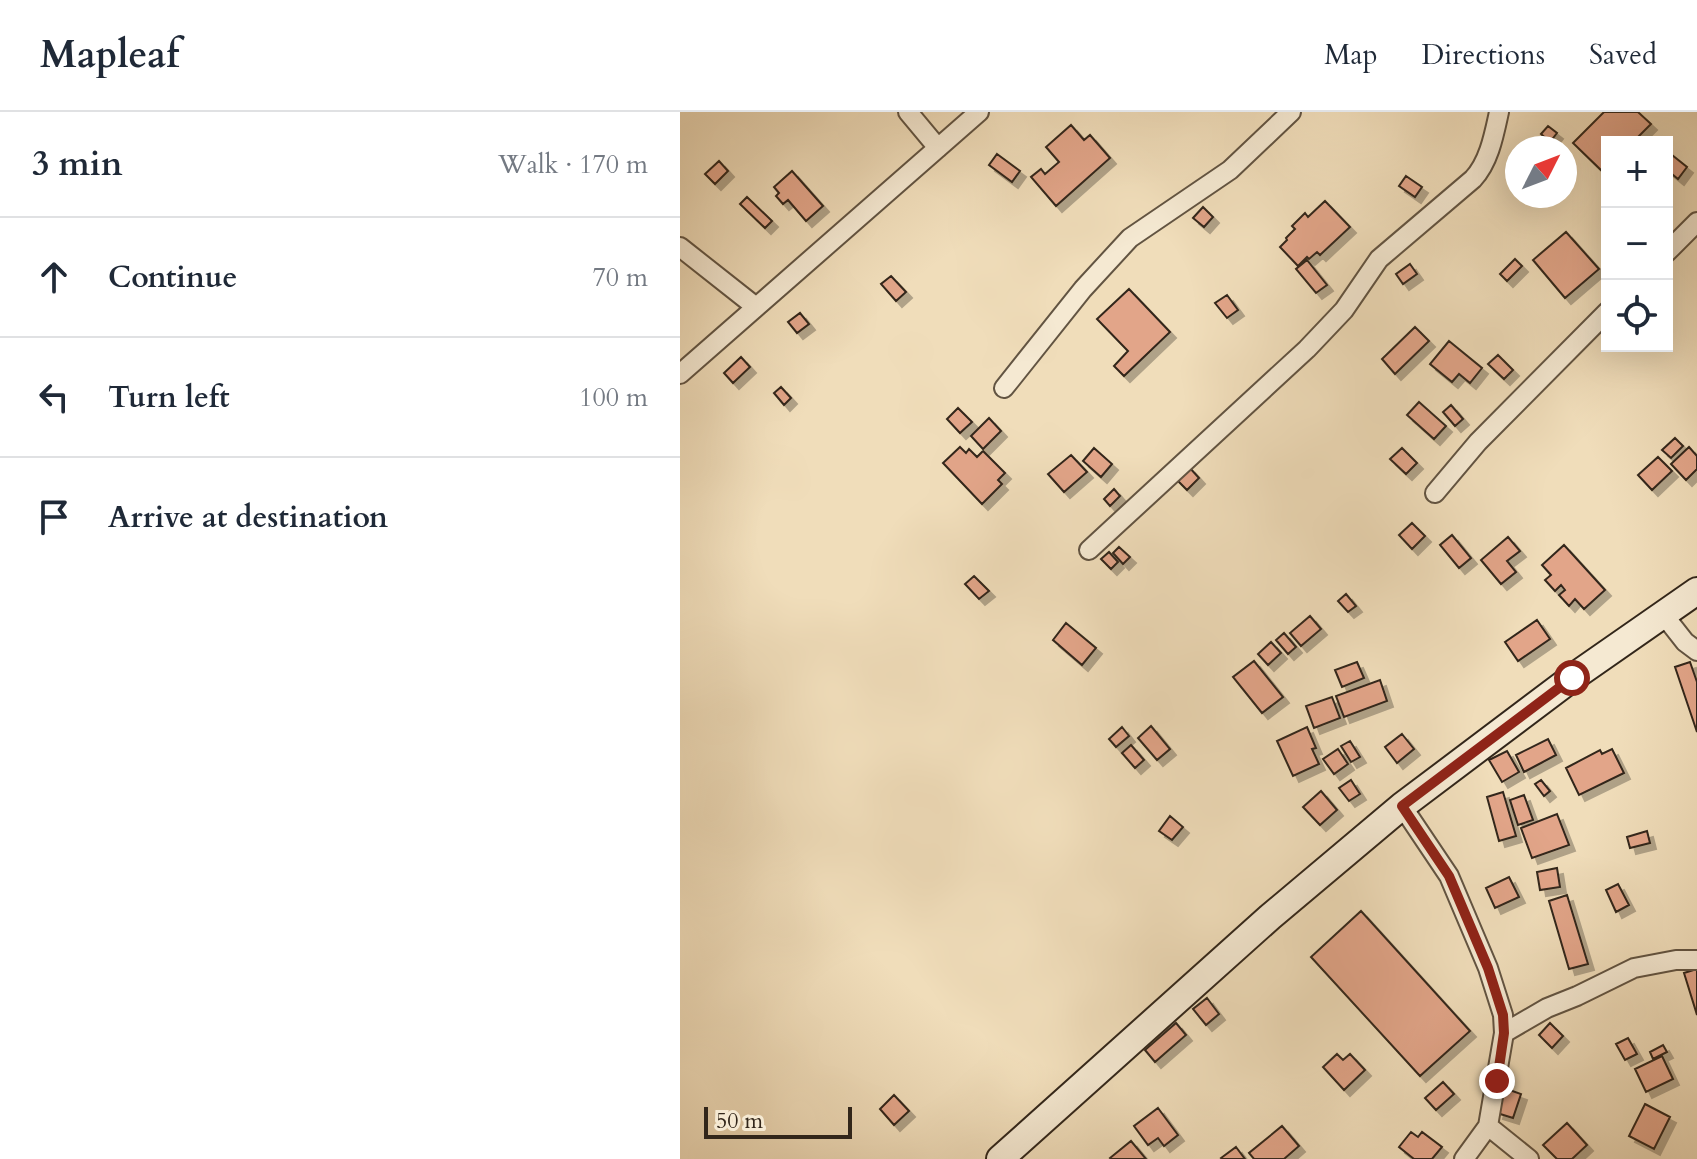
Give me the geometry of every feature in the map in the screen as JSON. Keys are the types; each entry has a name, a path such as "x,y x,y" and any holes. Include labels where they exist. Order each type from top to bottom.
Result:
{"main road":[{"path":"1000,1159 1270,917 1402,806 1572,678 1697,591"}],"street":[{"path":"908,112 938,148"},
{"path":"680,374 979,112"},
{"path":"1004,388 1083,289 1130,238 1230,170 1291,112"},
{"path":"1089,550 1307,349 1344,310 1379,259 1481,171 1499,112"},
{"path":"1673,246 1697,222"},
{"path":"680,247 756,307"},
{"path":"1435,493 1478,442 1601,318"},
{"path":"1663,614 1685,642 1697,651"},
{"path":"1402,806 1449,876 1488,968 1503,1015 1504,1033 1488,1126 1464,1159"},
{"path":"1504,1033 1547,1008 1634,968 1676,960 1697,960"},
{"path":"1488,1126 1529,1159"}],"building":[{"path":"1604,112 1638,112 1651,124 1639,136 1601,136 1601,170 1577,147 1577,139"},
{"path":"1071,125 1084,140 1090,135 1110,158 1056,206 1031,177 1041,169 1045,174 1059,162 1046,147"},
{"path":"1548,126 1557,133 1555,136 1541,134"},
{"path":"997,154 1020,171 1012,182 989,165"},
{"path":"1673,156 1687,167 1678,179 1673,175"},
{"path":"719,161 728,171 715,184 705,174"},
{"path":"792,171 823,206 806,221 788,200 783,204 776,196 779,193 774,187"},
{"path":"1406,176 1422,187 1415,197 1399,186"},
{"path":"747,197 772,221 765,228 740,204"},
{"path":"1325,201 1350,227 1320,255 1317,252 1309,259 1307,257 1298,266 1280,247 1295,229 1292,226 1305,213 1308,217"},
{"path":"1203,207 1213,217 1204,227 1193,218"},
{"path":"1566,232 1599,269 1565,298 1533,260"},
{"path":"1515,259 1522,266 1507,281 1500,274"},
{"path":"1307,260 1327,285 1316,293 1296,269"},
{"path":"1410,264 1417,274 1403,284 1396,274"},
{"path":"891,276 906,292 896,301 881,284"},
{"path":"1129,289 1170,332 1124,376 1114,366 1128,351 1097,319"},
{"path":"1227,295 1238,310 1227,318 1215,303"},
{"path":"800,313 809,324 797,333 788,322"},
{"path":"1415,327 1429,341 1395,374 1382,359"},
{"path":"1449,341 1482,368 1470,383 1459,374 1452,382 1430,364"},
{"path":"1498,355 1513,370 1504,379 1488,364"},
{"path":"741,357 750,367 733,383 724,373"},
{"path":"781,387 791,398 784,405 774,393"},
{"path":"1419,402 1446,426 1434,439 1407,415"},
{"path":"1451,405 1463,419 1455,426 1443,412"},
{"path":"958,408 972,422 960,433 947,419"},
{"path":"989,418 1001,431 983,449 971,436"},
{"path":"1675,438 1683,446 1671,458 1662,450"},
{"path":"960,447 966,453 969,449 977,457 983,451 1005,473 998,480 1002,484 982,504 943,463"},
{"path":"1689,447 1697,456 1697,469 1686,480 1671,464"},
{"path":"1094,448 1112,464 1101,477 1083,461"},
{"path":"1402,448 1417,463 1406,474 1390,459"},
{"path":"1071,455 1087,472 1064,492 1048,474"},
{"path":"1658,457 1672,471 1652,490 1638,475"},
{"path":"1189,467 1199,478 1187,490 1176,479"},
{"path":"1114,489 1120,496 1110,506 1104,499"},
{"path":"1412,523 1425,536 1412,549 1399,535"},
{"path":"1452,535 1471,558 1459,568 1440,545"},
{"path":"1508,537 1520,551 1507,561 1516,572 1501,584 1481,560"},
{"path":"1564,545 1605,590 1584,609 1575,599 1569,606 1559,595 1565,590 1561,585 1555,591 1545,580 1551,575 1542,565"},
{"path":"1119,547 1130,557 1123,564 1113,553"},
{"path":"1109,552 1118,562 1111,569 1101,559"},
{"path":"974,576 989,591 979,599 965,584"},
{"path":"1346,594 1356,606 1348,612 1338,601"},
{"path":"1310,616 1321,629 1301,646 1290,633"},
{"path":"1537,620 1550,639 1518,661 1505,642"},
{"path":"1066,623 1096,648 1082,665 1053,640"},
{"path":"1284,633 1296,647 1288,654 1276,640"},
{"path":"1271,642 1281,653 1268,665 1258,654"},
{"path":"1254,661 1283,697 1262,713 1233,677"},
{"path":"1357,662 1364,678 1342,687 1335,670"},
{"path":"1690,662 1697,682 1697,732 1675,667"},
{"path":"1380,680 1387,701 1344,717 1336,696"},
{"path":"1332,697 1340,718 1314,728 1306,706"},
{"path":"1151,726 1170,749 1157,760 1138,738"},
{"path":"1122,727 1129,736 1116,747 1109,739"},
{"path":"1307,727 1319,764 1293,776 1277,741"},
{"path":"1402,734 1414,749 1397,763 1385,747"},
{"path":"1548,739 1556,755 1524,772 1516,755"},
{"path":"1350,741 1360,757 1351,762 1341,746"},
{"path":"1131,745 1144,760 1135,768 1122,753"},
{"path":"1338,749 1348,764 1334,774 1323,759"},
{"path":"1612,749 1624,773 1579,795 1566,768 1600,750 1602,754"},
{"path":"1507,751 1519,772 1502,782 1489,760"},
{"path":"1351,780 1360,794 1349,801 1339,788"},
{"path":"1541,780 1550,791 1544,796 1535,784"},
{"path":"1321,791 1337,810 1320,825 1303,807"},
{"path":"1503,792 1516,836 1499,841 1487,797"},
{"path":"1524,795 1533,820 1518,825 1510,800"},
{"path":"1557,814 1569,845 1532,858 1521,828"},
{"path":"1170,816 1183,827 1172,840 1159,831"},
{"path":"1647,831 1650,843 1630,848 1627,837"},
{"path":"1557,868 1560,887 1540,890 1537,872"},
{"path":"1509,877 1519,897 1495,908 1486,888"},
{"path":"1618,884 1629,905 1616,912 1606,890"},
{"path":"1567,895 1588,964 1569,969 1549,901"},
{"path":"1361,911 1470,1031 1420,1076 1311,957"},
{"path":"1697,969 1697,1015 1684,973"},
{"path":"1207,998 1219,1014 1206,1025 1193,1009"},
{"path":"1176,1023 1186,1035 1155,1062 1145,1050"},
{"path":"1550,1023 1563,1036 1552,1048 1539,1035"},
{"path":"1628,1038 1637,1054 1625,1060 1616,1044"},
{"path":"1663,1045 1667,1052 1653,1059 1650,1052"},
{"path":"1337,1054 1343,1060 1350,1054 1365,1070 1344,1090 1323,1067"},
{"path":"1662,1056 1673,1079 1646,1092 1635,1069"},
{"path":"1443,1082 1454,1094 1436,1110 1425,1098"},
{"path":"1504,1088 1521,1094 1513,1118 1497,1113"},
{"path":"894,1095 909,1111 894,1125 880,1109"},
{"path":"1645,1104 1670,1117 1654,1149 1629,1136"},
{"path":"1158,1108 1178,1135 1164,1146 1158,1138 1148,1145 1134,1126"},
{"path":"1567,1123 1587,1145 1572,1159 1557,1159 1543,1145"},
{"path":"1282,1126 1299,1146 1284,1159 1254,1159 1249,1153"},
{"path":"1411,1132 1418,1137 1422,1132 1442,1147 1432,1159 1414,1159 1399,1147"},
{"path":"1131,1141 1146,1159 1110,1158"},
{"path":"1236,1147 1245,1159 1221,1158"}],"route":[{"path":"1497,1081 1504,1033 1503,1015 1488,968 1449,876 1402,806 1572,678"}]}
